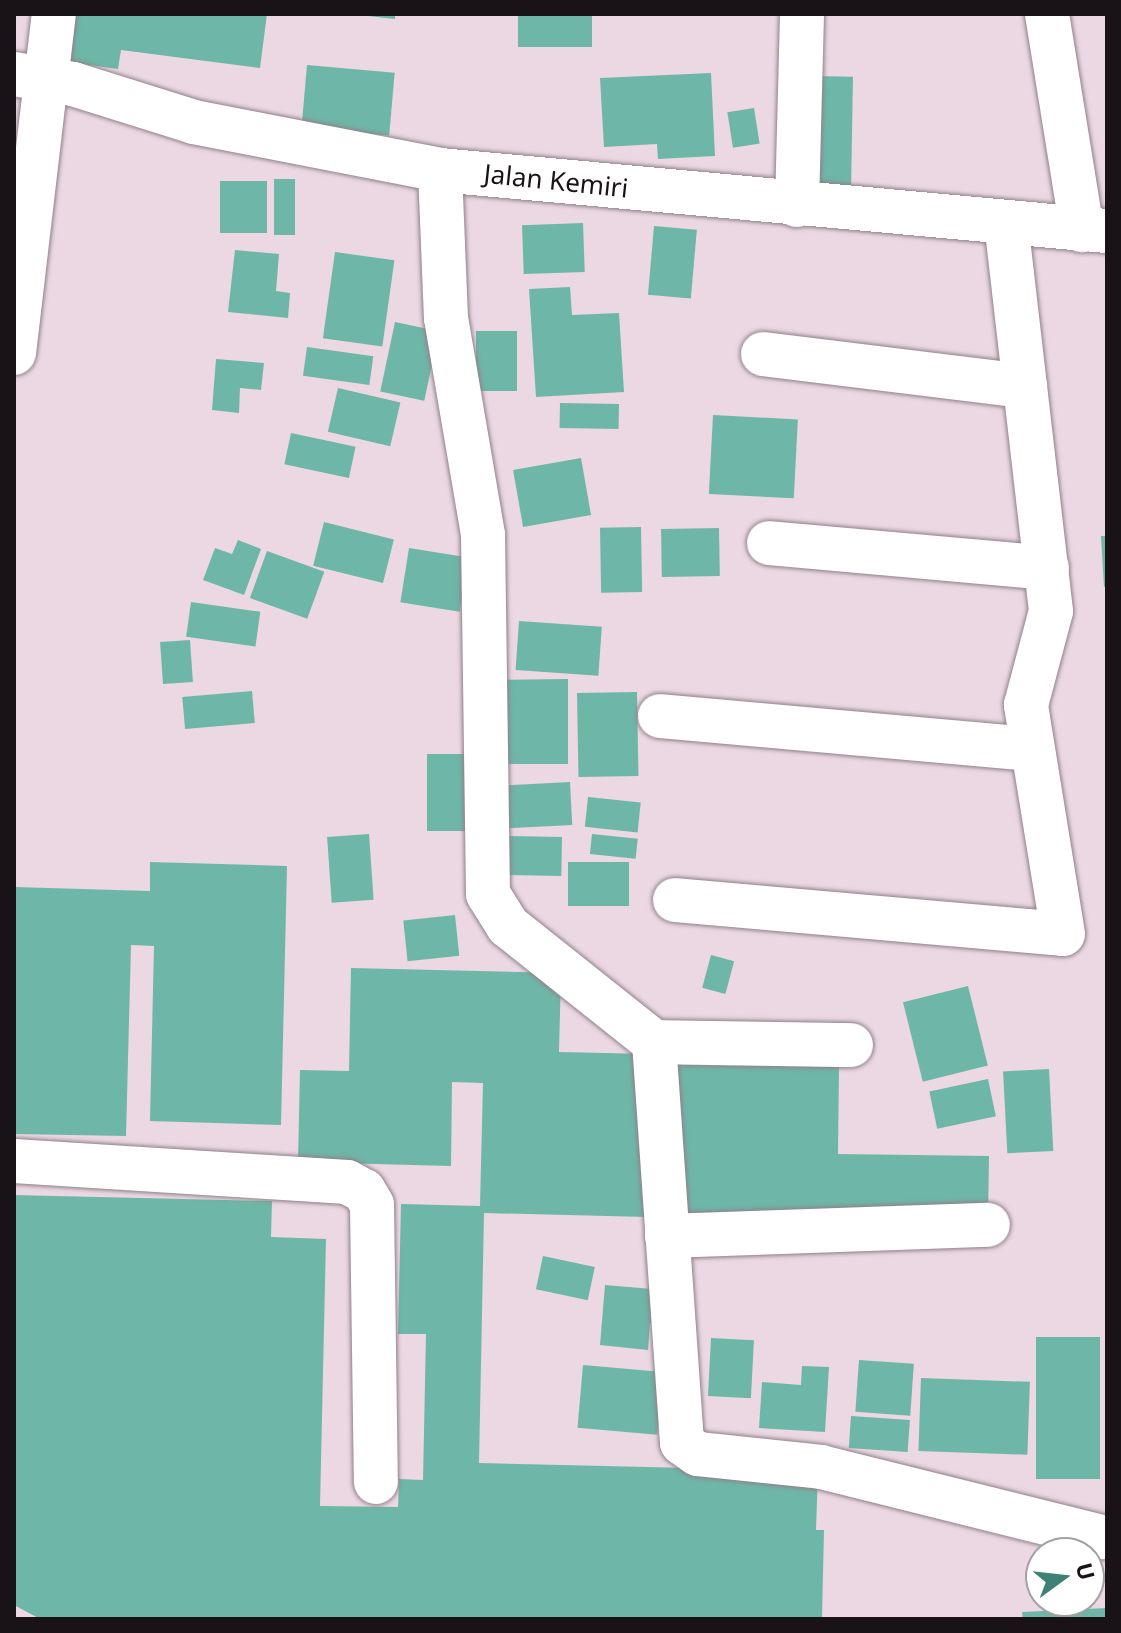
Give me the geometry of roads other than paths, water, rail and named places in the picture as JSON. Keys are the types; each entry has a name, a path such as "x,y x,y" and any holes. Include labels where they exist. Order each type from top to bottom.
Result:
{"street":[{"path":"14,353 30,76 54,14"},
{"path":"797,205 802,14"},
{"path":"1047,14 1095,230"},
{"name":"Jalan Kemiri","path":"30,76 122,97 194,122 440,170 1006,225 1095,230"},
{"path":"440,170 446,318 483,535 488,894 508,926 654,1042 851,1045"},
{"path":"675,900 1063,934 1026,705 1051,611 1006,225"},
{"path":"763,354 1025,386"},
{"path":"769,543 1047,568"},
{"path":"660,716 1033,749"},
{"path":"654,1042 681,1429 689,1451 821,1467 1102,1537"},
{"path":"14,1161 347,1182 364,1191 372,1205 376,1482"},
{"path":"667,1236 988,1225"}]}
